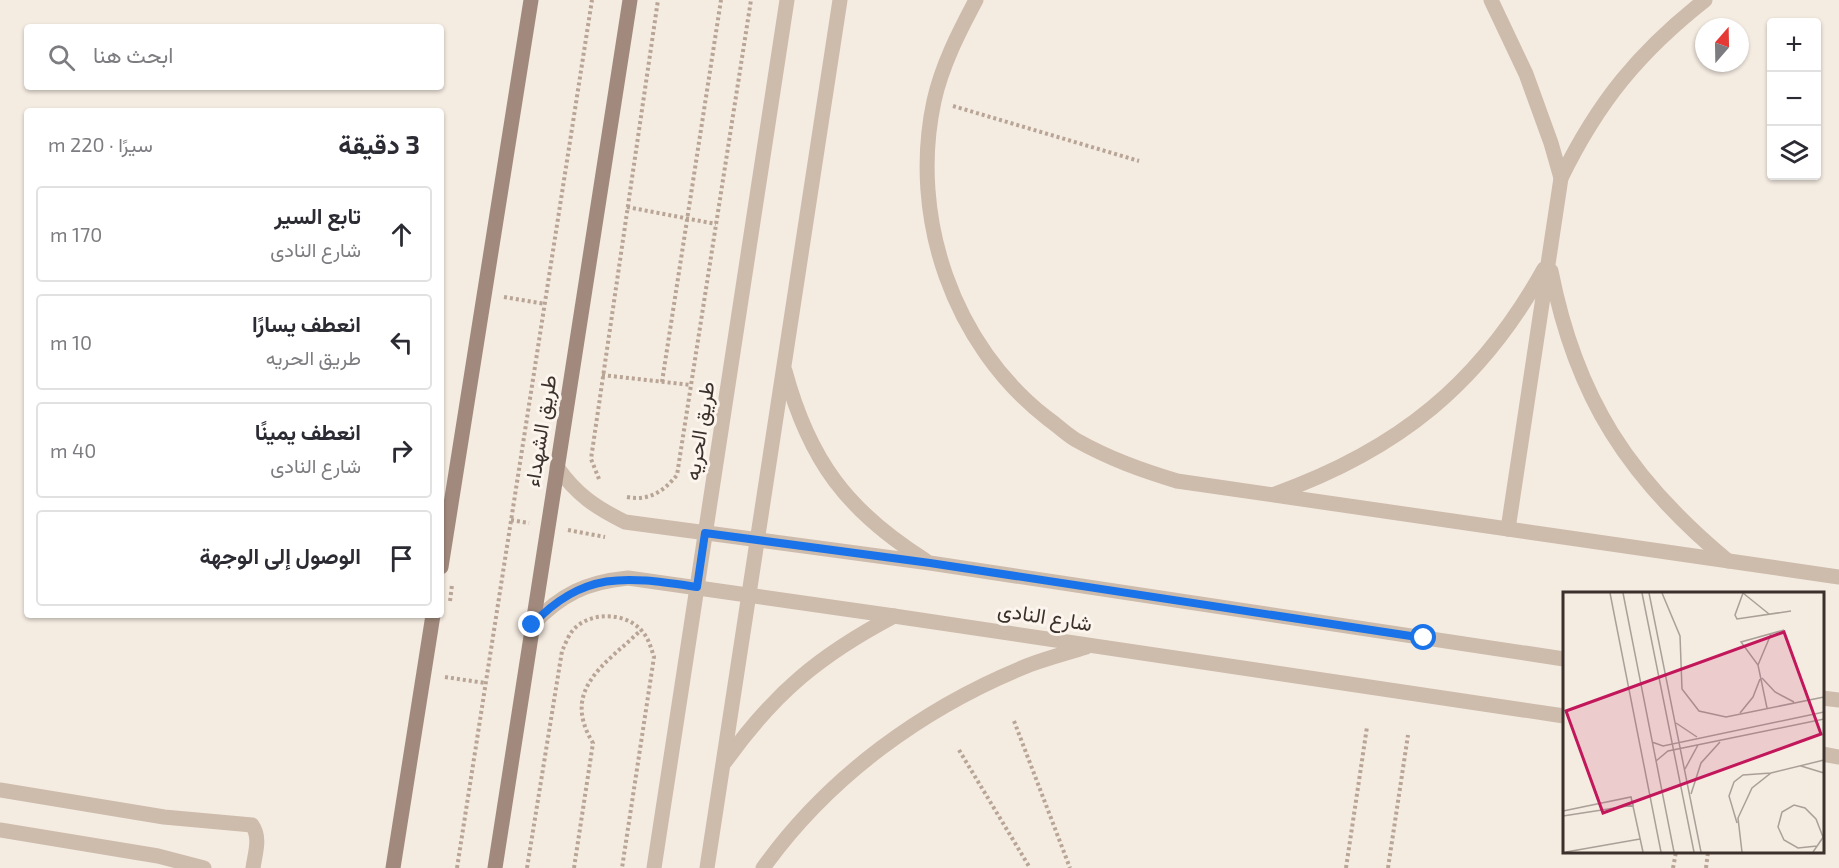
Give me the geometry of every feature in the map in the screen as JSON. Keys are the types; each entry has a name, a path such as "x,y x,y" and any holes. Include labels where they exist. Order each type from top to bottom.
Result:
{"main road":[{"path":"444,548 531,0"},
{"name":"طريق الشهداء","path":"495,868 630,0"},
{"path":"393,868 433,618"}],"street":[{"name":"طريق الحريه","path":"654,868 787,0"},
{"path":"707,868 840,0"},
{"path":"976,0 952,45 934,100 927,155 930,211 942,265 963,316 993,363 1030,404 1075,439 1124,464 1177,481 1839,577"},
{"path":"1491,0 1526,74 1561,178"},
{"path":"1508,529 1561,178 1583,135 1622,78 1649,48 1705,0"},
{"path":"1271,495 1315,480 1357,459 1398,435 1435,407 1469,375 1499,340 1526,302 1549,262"},
{"path":"1549,262 1570,348 1587,389 1608,429 1662,501 1693,532 1728,561"},
{"path":"784,366 795,406 812,445 834,481 862,513 894,541 930,563"},
{"name":"شارع النادى","path":"557,467 583,498 599,509 626,522 930,563 1563,659"},
{"name":"شارع النادى","path":"532,625 565,596 585,586 606,580 628,578 894,615 1563,716"},
{"path":"724,764 752,726 798,678 828,654 894,615"},
{"path":"763,868 777,848 820,801 866,759 918,722 973,690 1030,665 1091,646"},
{"path":"1824,698 1839,700"},
{"path":"1824,754 1839,757"},
{"path":"0,790 164,817 252,825 257,831 258,838 253,868"},
{"path":"0,830 158,856 204,868"}],"path":[{"path":"457,868 592,0"},
{"path":"604,484 597,477 591,459 658,0"},
{"path":"662,382 721,0"},
{"path":"620,495 629,498 648,498 664,490 677,476 751,0"},
{"path":"934,100 1139,162"},
{"path":"627,207 716,224"},
{"path":"497,296 546,304"},
{"path":"602,375 691,385"},
{"path":"511,520 623,540 626,522"},
{"path":"528,868 562,651 573,630 595,617 620,617 641,629 650,642 654,657 622,868"},
{"path":"574,868 593,743 584,728 581,712 583,695 590,680 641,629"},
{"path":"438,676 485,683"},
{"path":"1014,721 1070,868"},
{"path":"1346,868 1367,727"},
{"path":"1388,868 1408,735"},
{"path":"959,750 1030,868"},
{"path":"1673,868 1676,853"},
{"path":"1706,868 1708,853"}],"route":[{"path":"532,625 565,596 585,586 606,580 628,578 697,587 705,533 930,563 1424,638"}]}
